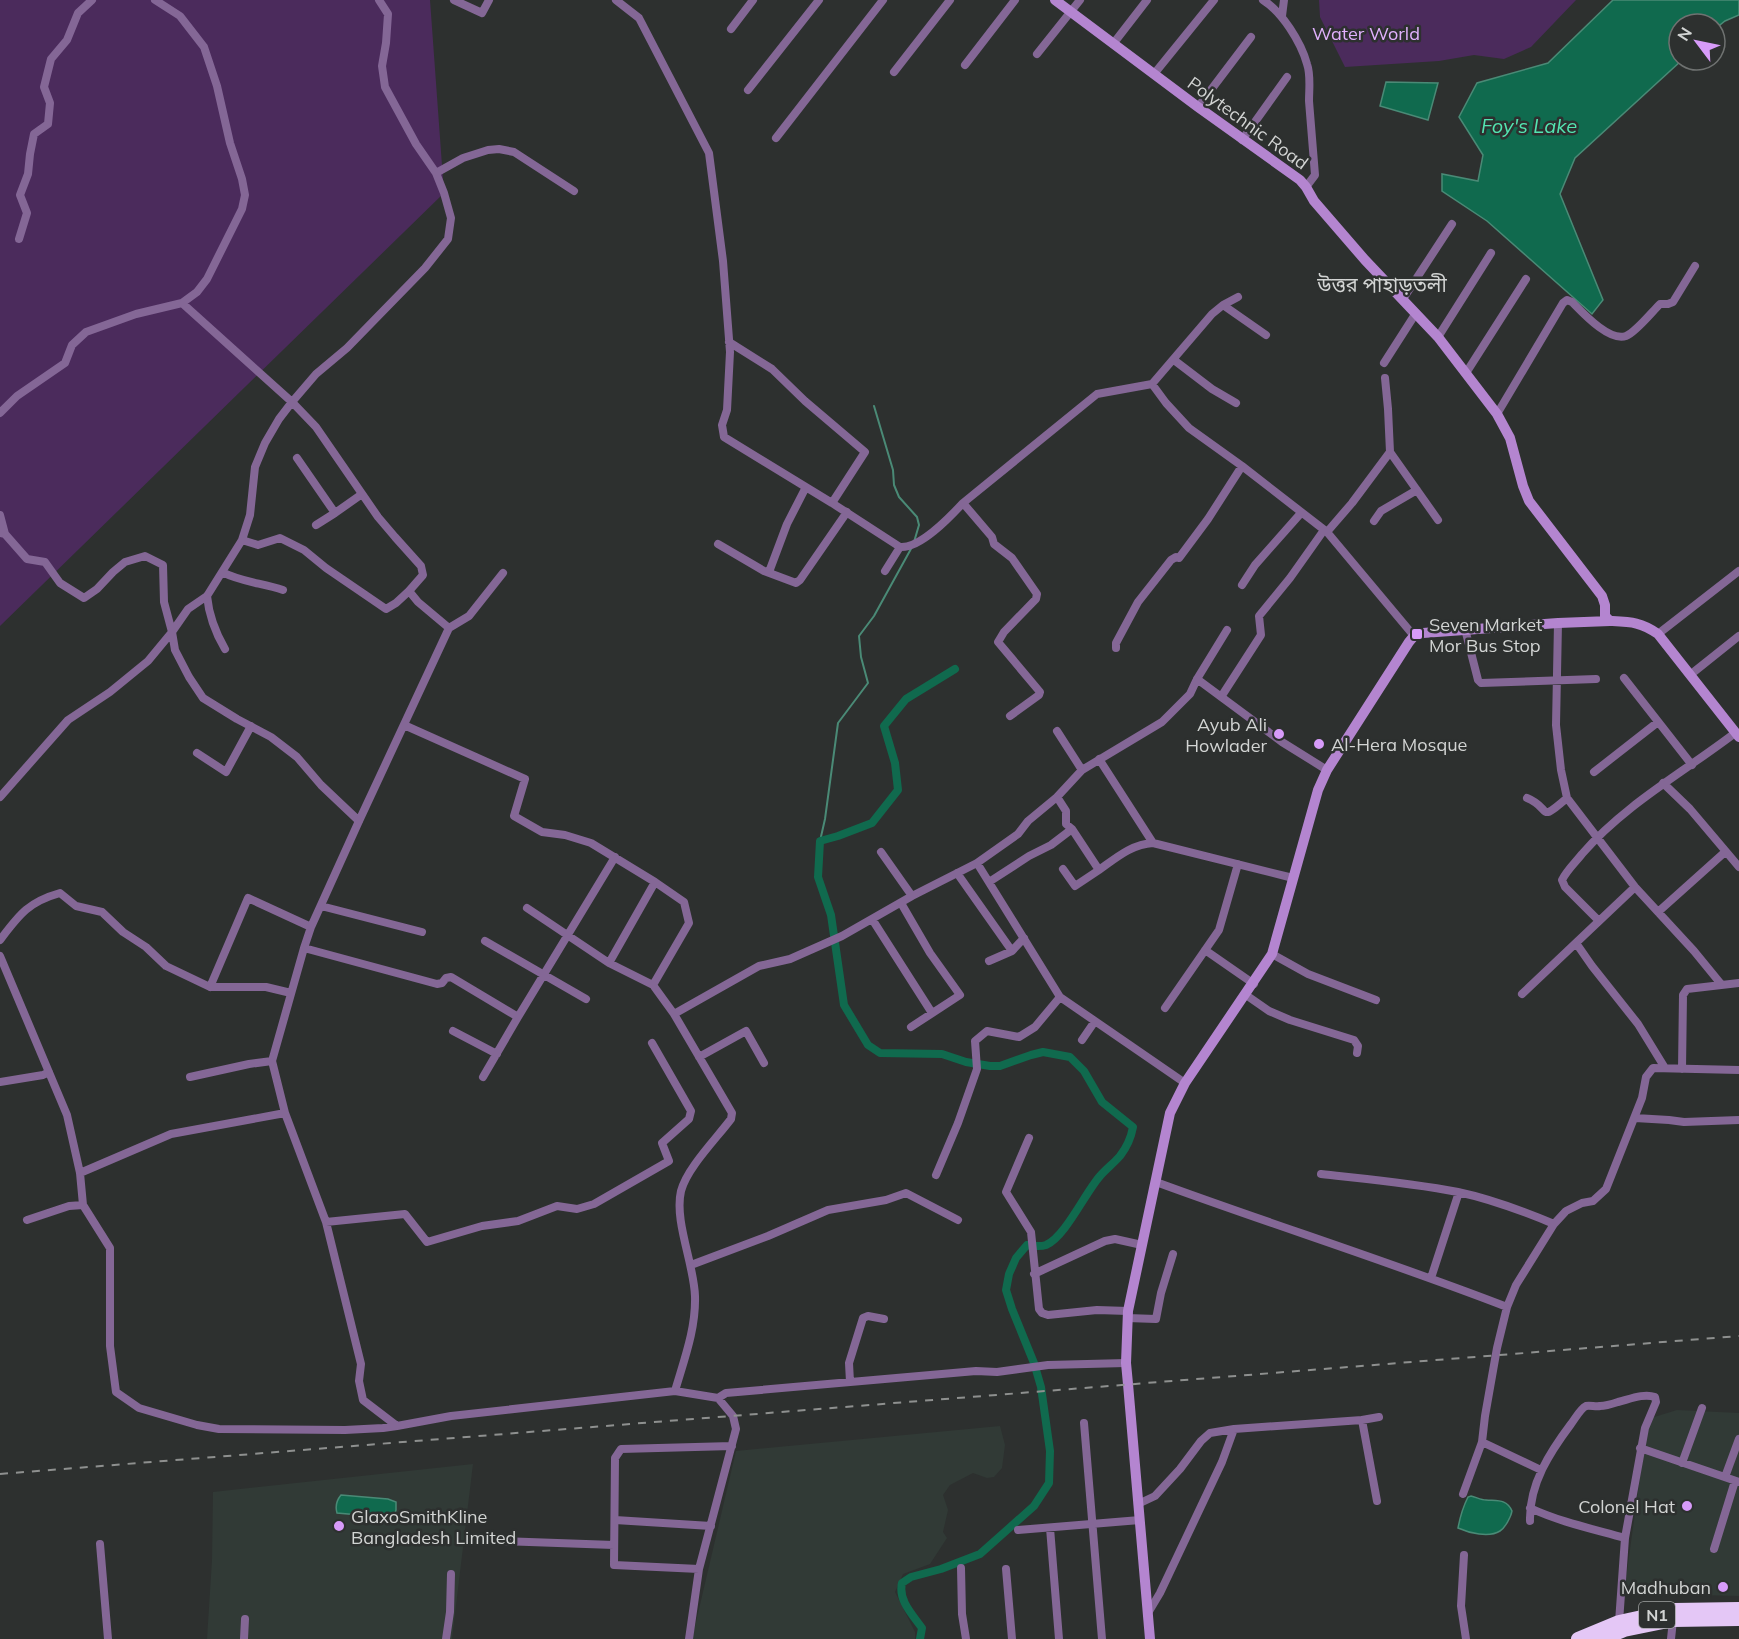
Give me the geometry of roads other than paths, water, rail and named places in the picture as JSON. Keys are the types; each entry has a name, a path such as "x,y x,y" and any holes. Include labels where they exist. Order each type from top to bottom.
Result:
{"highway":[{"name":"N1","path":"1578,1639 1619,1622 1674,1610 1739,1609"},
{"name":"N1","path":"1603,1639 1624,1630 1673,1620 1739,1620"}],"street":[{"path":"19,238 27,213 20,195 28,174 34,134 48,123 50,103 44,87 51,59 67,40 78,13 92,0"},
{"path":"0,413 17,396 65,363 72,345 86,332 136,314 182,303 197,292 207,279 242,209 245,195 242,179 204,47 180,16 155,0"},
{"path":"0,797 68,720 110,692 148,661 188,609 207,596 242,540 250,515 255,467 279,419 316,374 347,348 425,268 448,239 451,218 436,173 416,144 385,87 382,66 388,14 379,0"},
{"path":"454,0 482,13 489,0"},
{"path":"618,0 639,18 709,153 723,261 729,342 727,410 722,430 724,437 904,547"},
{"path":"731,29 753,0"},
{"path":"748,90 819,0"},
{"path":"776,138 883,0"},
{"path":"894,72 950,0"},
{"path":"965,65 1015,0"},
{"name":"Polytechnic Road","path":"1055,0 1197,107 1300,180 1314,201 1365,261 1438,337 1497,414 1510,438 1528,501 1602,596 1605,616 1610,621"},
{"path":"1037,54 1080,0"},
{"path":"1113,44 1147,0"},
{"path":"1154,74 1214,0"},
{"path":"1263,0 1282,16 1308,64 1315,175 1306,187"},
{"path":"1282,16 1284,0"},
{"path":"1197,107 1251,37"},
{"path":"1242,140 1287,77"},
{"path":"436,173 463,158 499,149 514,152 574,191"},
{"path":"1403,299 1452,224"},
{"path":"1438,337 1491,253"},
{"path":"1497,414 1563,303 1567,300 1572,302 1595,325 1619,337 1627,336 1660,304 1673,302 1695,266"},
{"path":"1466,373 1526,279"},
{"path":"885,571 904,547 919,542 963,503 1097,394 1152,384 1212,315 1223,305 1238,297"},
{"path":"182,303 292,402 316,427 394,537 421,566 423,575 396,603 386,609 304,550 280,538 258,545 242,540"},
{"path":"1223,305 1266,335"},
{"path":"1384,363 1416,313"},
{"path":"729,342 772,369 805,402 865,452 832,503"},
{"path":"1174,360 1212,389 1236,403"},
{"path":"1385,378 1390,452 1438,520"},
{"path":"1152,384 1189,428 1325,531 1414,636"},
{"path":"1221,697 1261,636 1259,616 1325,531 1353,503 1390,452"},
{"path":"297,458 335,513"},
{"path":"1116,648 1116,643 1138,602 1171,560 1179,558 1208,519 1242,466"},
{"path":"769,572 787,524 806,487"},
{"path":"1374,521 1382,511 1417,490"},
{"path":"316,525 362,494"},
{"path":"963,503 992,537 994,544 1012,558 1037,594 1036,599 1004,632 998,642 1040,692 1010,716"},
{"path":"718,544 764,572 796,583 847,512"},
{"path":"1242,585 1255,565 1301,513"},
{"path":"0,515 3,533 27,559 45,562 60,583 84,598 126,562 145,556 163,565 164,602 175,650 189,678 203,698 272,737 297,758 321,785 359,821"},
{"path":"1658,634 1739,571"},
{"path":"222,572 235,579 268,585 282,591"},
{"path":"398,1426 363,1400 359,1382 361,1364 326,1222 285,1113 272,1060 311,927 449,628 469,616 503,573"},
{"path":"409,591 418,602 449,628"},
{"path":"207,596 209,613 225,649"},
{"path":"1150,1639 1126,1363 1128,1315 1170,1113 1185,1083 1254,984 1272,954 1318,790 1328,770 1414,636 1465,629 1558,623 1633,622 1646,626 1658,634 1737,735 1663,783 1597,837 1566,873 1562,880 1565,887 1599,921"},
{"path":"1558,623 1557,736 1567,798 1635,887 1694,951 1720,984"},
{"path":"1465,629 1478,680 1481,683 1596,679"},
{"path":"674,1014 759,966 790,959 842,936 912,896 977,863 1018,834 1028,821 1082,770 1162,722 1190,694 1227,630"},
{"path":"1690,675 1739,636"},
{"path":"1624,678 1692,765"},
{"path":"1197,680 1282,742 1328,770"},
{"path":"1594,772 1659,722"},
{"path":"404,725 525,779 514,816 542,832 565,835 591,843 684,902 689,923 653,985"},
{"path":"197,753 226,772 250,726"},
{"path":"1057,731 1082,770"},
{"path":"1099,759 1153,843"},
{"path":"1663,783 1690,809 1725,852 1738,864"},
{"path":"1057,796 1066,811 1066,824 1072,829 1099,870"},
{"path":"1527,798 1547,813 1567,798"},
{"path":"989,882 1029,856 1052,845 1072,829"},
{"path":"1064,869 1074,886 1132,847 1142,843 1153,843 1293,878"},
{"path":"880,852 912,896"},
{"path":"1658,912 1725,852"},
{"path":"483,1077 615,857"},
{"path":"977,863 1059,997 1185,1083"},
{"path":"1165,1008 1219,930 1238,864"},
{"path":"957,873 1012,951"},
{"path":"609,963 655,882"},
{"path":"1522,994 1635,887"},
{"path":"0,940 18,916 42,898 60,893 76,906 102,912 166,966 210,987 266,987 291,993"},
{"path":"210,987 248,898 311,927"},
{"path":"901,903 930,953 960,995 911,1027"},
{"path":"321,906 422,932"},
{"path":"527,908 609,963 653,985 674,1014 732,1113 731,1119 686,1177 680,1193 680,1216 695,1295 694,1324 675,1390"},
{"path":"872,919 932,1013"},
{"path":"989,961 1012,951 1024,938"},
{"path":"485,940 586,999"},
{"path":"1576,943 1638,1024 1665,1068"},
{"path":"304,948 438,984 451,977 518,1017"},
{"path":"1205,950 1254,984"},
{"path":"1272,954 1308,974 1376,1000"},
{"path":"0,956 2,967 68,1115 80,1173 83,1205 110,1248 110,1346 116,1392 139,1408 219,1429 383,1428 452,1416 675,1390 718,1398 733,1416 736,1429 699,1569 689,1639"},
{"path":"1682,1069 1684,991 1739,983"},
{"path":"1246,995 1269,1011 1290,1020 1354,1040 1358,1046 1357,1053"},
{"path":"936,1175 977,1069 975,1041 987,1031 1019,1037 1035,1028 1059,997"},
{"path":"1082,1040 1095,1021"},
{"path":"453,1031 497,1054"},
{"path":"699,1057 746,1031 764,1063"},
{"path":"326,1222 405,1214 427,1242 482,1226 518,1221 557,1206 577,1209 610,1196 669,1161 662,1143 689,1119 692,1111 652,1042"},
{"path":"190,1077 272,1060"},
{"path":"1463,1494 1482,1442 1489,1389 1507,1307 1516,1285 1554,1224 1566,1211 1582,1203 1593,1201 1606,1189 1635,1118 1646,1077 1653,1068 1739,1070"},
{"path":"0,1082 49,1072"},
{"path":"80,1173 171,1134 285,1113"},
{"path":"1635,1118 1684,1122 1739,1120"},
{"path":"1029,1138 1006,1192 1031,1232 1034,1274 1039,1309 1042,1313 1048,1315 1097,1310 1156,1318 1173,1254"},
{"path":"1321,1173 1459,1192 1526,1212 1554,1224"},
{"path":"1156,1182 1431,1278 1507,1307"},
{"path":"1431,1278 1459,1192"},
{"path":"691,1265 828,1210 886,1200 906,1193 958,1220"},
{"path":"27,1220 69,1206 83,1205"},
{"path":"1034,1274 1106,1241 1114,1239 1142,1245"},
{"path":"850,1382 849,1363 863,1318 868,1316 884,1319"},
{"path":"718,1398 726,1393 1048,1365 1126,1363"},
{"path":"1530,1521 1530,1508 1541,1470 1582,1409 1587,1406 1602,1407 1640,1397 1655,1398 1656,1402 1645,1428 1640,1448 1625,1538 1619,1622"},
{"path":"1682,1463 1702,1408"},
{"path":"1138,1504 1155,1496 1210,1433 1379,1417"},
{"path":"1362,1420 1377,1501"},
{"path":"1084,1423 1102,1639"},
{"path":"1148,1613 1160,1593 1218,1472 1234,1429"},
{"path":"1725,1477 1739,1439"},
{"path":"1482,1442 1541,1470"},
{"path":"699,1569 616,1566 613,1563 615,1458 621,1449 732,1446"},
{"path":"1640,1448 1737,1481 1714,1550"},
{"path":"1530,1508 1566,1522 1625,1538"},
{"path":"615,1520 711,1526"},
{"path":"1018,1530 1140,1520"},
{"path":"1050,1528 1059,1639"},
{"path":"501,1541 614,1545"},
{"path":"100,1544 108,1639"},
{"path":"1464,1555 1461,1606 1466,1639"},
{"path":"961,1568 962,1614 966,1639"},
{"path":"1006,1569 1012,1639"},
{"path":"446,1639 450,1612 451,1574"},
{"path":"244,1639 245,1619"},
{"path":"1671,1639 1673,1620"}],"water":[{"name":"Foy's Lake","path":"1613,0 1739,0 1739,15 1727,20 1727,12 1667,12 1667,72 1669,72 1575,158 1560,194 1603,300 1592,314 1487,221 1442,191 1442,174 1478,181 1483,155 1459,117 1477,83 1548,63"},
{"path":"1386,82 1438,83 1428,120 1380,106"},
{"path":"341,1495 388,1499 396,1502 396,1510 393,1518 337,1513 336,1504"},
{"path":"1468,1497 1508,1504 1512,1511 1502,1530 1485,1534 1458,1528"}],"waterway":[{"path":"874,406 893,470 894,485 899,497 917,517 919,525 914,542"},
{"path":"820,841 838,723 868,683 861,657 859,636 874,616 912,547"},
{"path":"920,1639 922,1628 904,1601 902,1583 911,1577 941,1569 980,1554 1034,1506 1049,1483 1050,1451 1041,1387 1006,1290 1009,1274 1016,1258 1027,1245 1046,1245 1060,1233 1102,1173 1118,1159 1128,1142 1133,1127 1102,1102 1084,1071 1070,1057 1043,1052 1000,1066 990,1066 966,1062 942,1054 880,1053 868,1045 844,1005 831,915 818,877 820,841 872,823 898,790 895,763 884,726 906,699 955,669"}],"railway":[{"path":"0,1474 1739,1336"}],"place":[{"name":"Seven Market Mor Bus Stop","path":"1417,634"},
{"name":"Ayub Ali Howlader","path":"1279,734"},
{"name":"Al-Hera Mosque","path":"1319,744"},
{"name":"Colonel Hat","path":"1687,1506"},
{"name":"GlaxoSmithKline Bangladesh Limited","path":"339,1526"},
{"name":"Madhuban","path":"1723,1587"}],"district":[{"name":"উত্তর পাহাড়তলী","path":"1382,284"}],"park label":[{"name":"Water World","path":"1366,33"}]}
